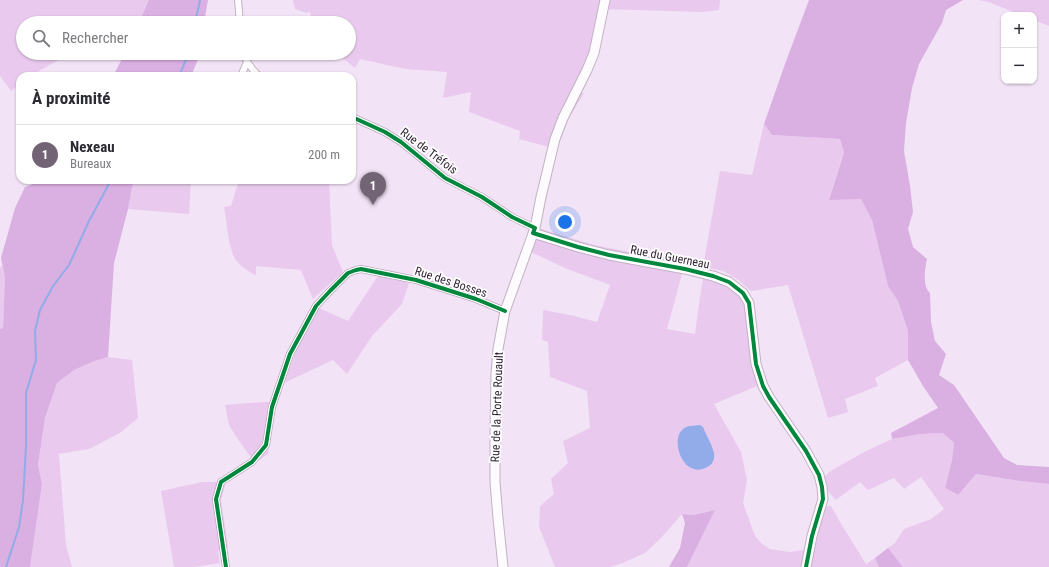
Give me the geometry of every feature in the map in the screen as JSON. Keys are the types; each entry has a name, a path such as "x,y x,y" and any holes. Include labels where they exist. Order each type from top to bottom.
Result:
{"street":[{"path":"238,0 239,16"},
{"name":"Rue de la Porte Rouault","path":"503,567 495,482 496,374 498,349 505,311 534,231 540,197 555,139 563,118 594,53 605,0"},
{"path":"243,72 247,62"},
{"path":"247,62 254,72"},
{"name":"Rue de Tréfois","path":"356,119 386,132 401,142 445,178 482,197 534,231"},
{"name":"Rue du Guerneau","path":"534,231 578,247 609,255 714,276 729,282 743,293 749,303 756,364 763,386 806,451 819,475 822,487 823,499 812,536 806,567"},
{"name":"Rue des Bosses","path":"226,567 216,499 221,482 252,462 266,445 272,407 290,354 316,306 348,273 361,269 416,280 476,299 505,311"}],"shaded area":[{"path":"0,0 149,0 142,16 16,16 16,60 59,60 37,72 16,72 16,87 11,91 0,76"},
{"path":"149,0 208,0 205,16 142,16"},
{"path":"293,0 720,0 719,10 703,12 599,9 590,53 578,81 571,92 584,93 568,120 557,149 519,139 520,131 469,112 471,92 443,98 447,72 405,69 360,59 355,68 345,60 356,60 356,16 311,16 310,12 306,13 295,9"},
{"path":"809,0 963,0 946,10 942,23 919,64 912,88 906,123 904,151 913,212 908,229 913,247 927,259 925,282 927,290 930,293 931,322 935,341 946,354 939,375 954,385 1004,458 1017,465 1049,467 1049,484 976,474 958,495 945,488 952,460 954,443 943,433 921,434 892,439 891,433 938,408 908,360 908,331 898,301 888,286 872,220 861,199 829,200 844,152 840,139 772,135 764,124"},
{"path":"979,0 1049,0 1049,26 1037,21 1037,12 1014,12"},
{"path":"121,60 197,60 193,72 115,72"},
{"path":"764,124 772,135 840,139 844,151 829,199 861,199 872,220 888,286 898,301 908,331 908,360 875,378 878,386 845,399 848,412 828,418 788,285 751,291 737,279 723,271 703,267 720,171 752,175"},
{"path":"33,184 133,184 128,209 114,263 108,357 74,370 57,383 45,418 38,465 42,484 30,567 0,567 0,329 3,328 5,277 1,258 15,208 25,187"},
{"path":"133,184 191,184 189,214 128,209"},
{"path":"238,184 329,184 332,245 343,272 313,299 301,270 256,266 256,275 250,272 236,260 230,246 224,207 231,206"},
{"path":"538,228 594,245 685,263 667,329 695,334 703,278 723,285 737,294 744,302 757,386 714,404 741,452 747,480 743,503 755,536 762,544 770,549 790,552 815,548 825,506 831,506 866,564 875,558 879,567 687,567 715,510 694,515 682,514 661,538 645,553 620,564 610,567 555,567 539,527 540,506 554,494 551,479 568,463 563,441 590,428 587,391 550,377 548,342 542,340 543,310 597,322 610,285 565,268 529,251"},
{"path":"3,266 5,277 3,328 0,329 0,267"},
{"path":"378,276 409,283 402,304 372,336 347,374 333,360 284,383 298,345 319,308 348,321"},
{"path":"108,357 132,360 138,418 120,433 89,449 59,454 66,545 72,567 30,567 42,484 38,465 45,418 57,383 73,370"},
{"path":"276,401 268,454 255,463 229,425 225,405"},
{"path":"943,433 954,443 952,460 945,488 957,495 976,474 1049,484 1049,567 903,567 888,548 895,543 904,529 931,519 944,509 921,477 904,489 894,478 868,490 860,482 836,500 826,489 824,478 829,472 864,452 892,439 921,434"},
{"path":"202,482 226,482 221,500 228,547 218,551 220,563 194,567 174,567 161,491"},
{"path":"715,510 687,567 669,567 680,548 685,523 682,514 694,515"},
{"path":"888,548 903,567 879,567 875,558"}],"water":[{"path":"700,425 703,427 712,446 714,455 712,464 709,466 700,469 693,469 686,465 682,458 678,443 679,435 684,428 688,426"}],"waterway":[{"path":"197,16 200,0"},
{"path":"181,72 186,60"},
{"path":"6,567 19,527 23,500 26,446 26,393 36,360 35,331 40,310 53,286 69,265 89,221 109,184"}],"cycle path":[{"path":"356,119 385,132 401,142 445,178 482,197 512,217 535,228 533,233 609,255 685,269 713,276 729,282 743,293 749,303 756,364 763,386 806,451 819,475 822,487 823,499 812,536 806,567"},
{"path":"226,567 216,499 221,482 252,462 266,445 272,407 290,354 316,306 348,273 361,269 416,280 476,299 505,311"}],"place":[{"name":"Nexeau","path":"373,205"}]}
